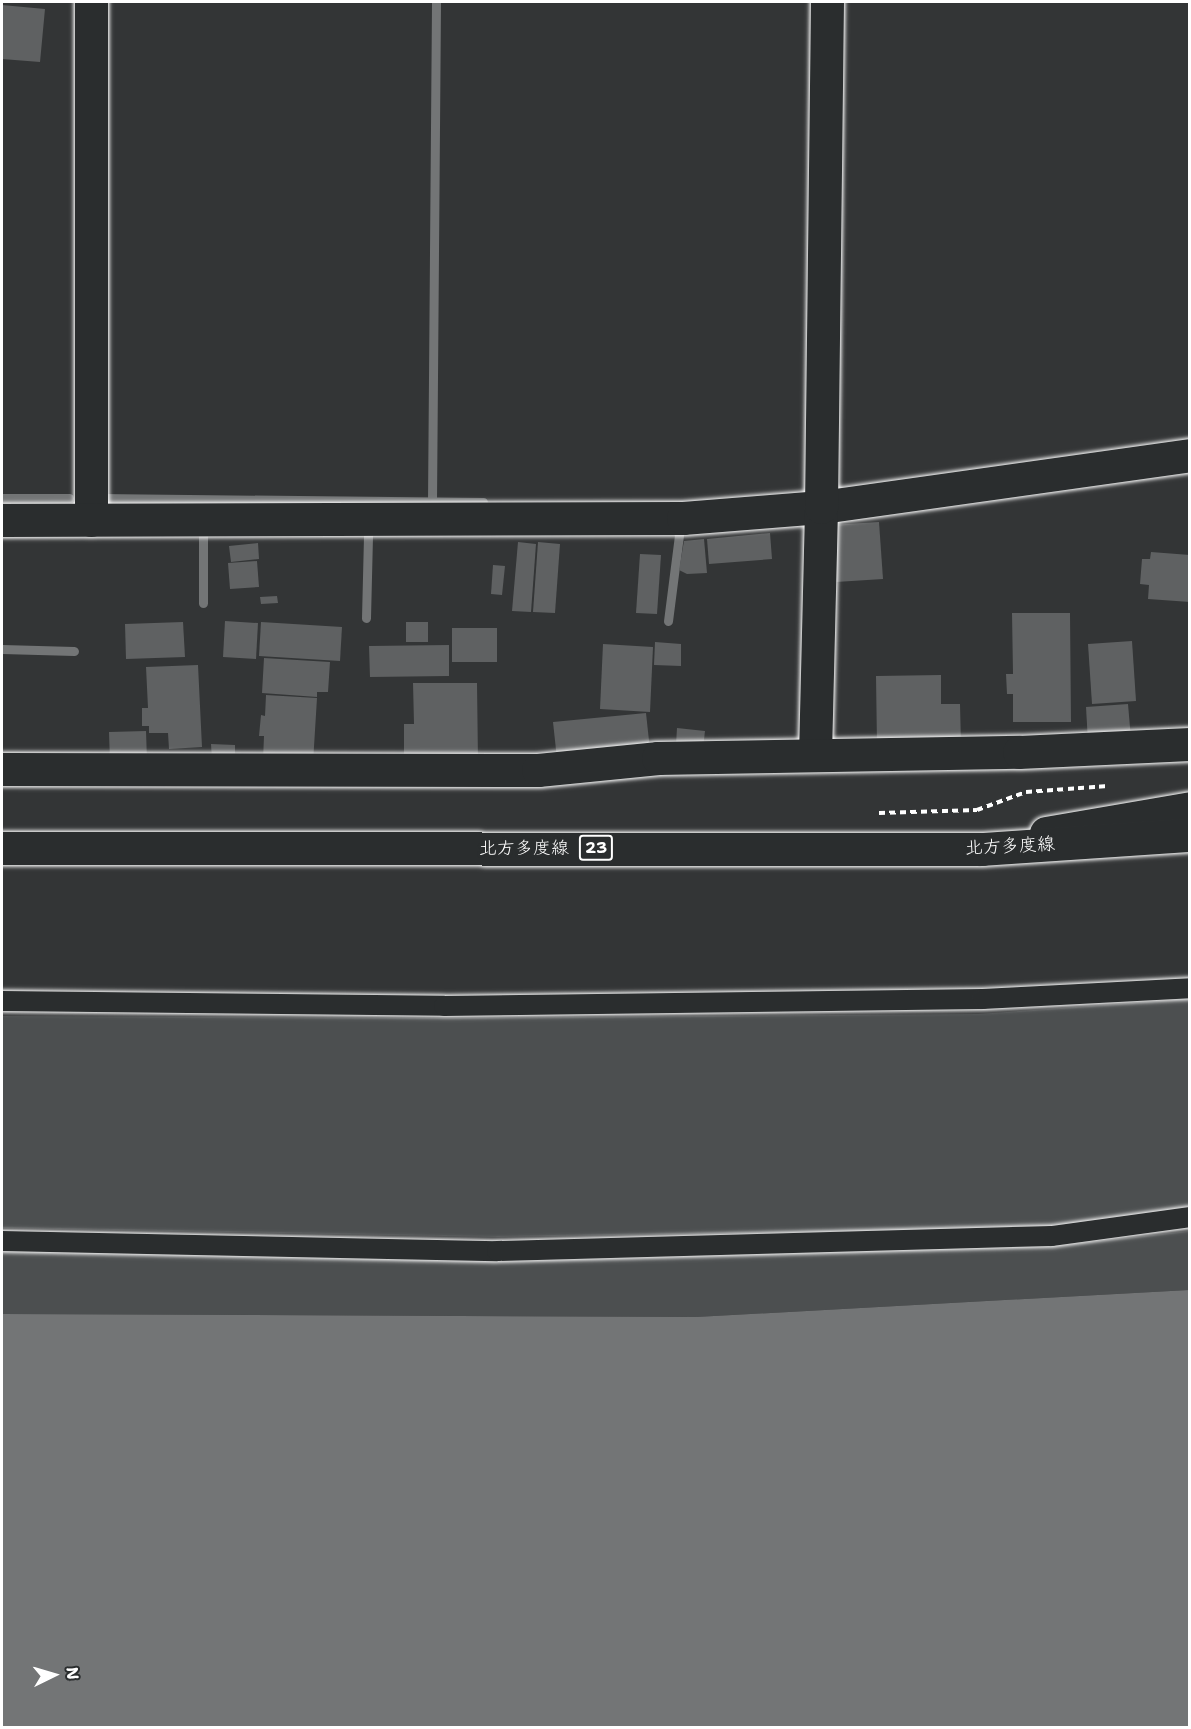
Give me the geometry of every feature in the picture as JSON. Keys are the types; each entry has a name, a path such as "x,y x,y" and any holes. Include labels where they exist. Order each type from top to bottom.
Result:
{"street":[{"path":"91,2 91,520"},
{"path":"815,755 821,507 827,2"},
{"path":"2,520 683,518 821,507 1190,455"},
{"path":"2,769 538,770 658,758 1019,752 1190,744"},
{"path":"982,849 1041,834 1190,808"},
{"name":"北方多度線","path":"2,848 982,849 1190,835"}],"lane":[{"path":"2,1001 444,1006 983,999 1190,988"},
{"path":"2,1241 497,1251 1052,1236 1190,1217"}],"path":[{"path":"870,813 977,810 1026,792 1120,785"}],"shaded area":[{"path":"1189,999 1189,1206 1126,1218 1042,1228 498,1237 2,1228 2,1016 444,1018 978,1014"},
{"path":"1189,1231 1189,1290 696,1317 2,1314 2,1251 500,1262 1064,1245"},
{"path":"1189,1290 1189,1727 2,1727 2,1314 696,1317"}],"building":[{"path":"2,5 45,9 40,62 2,59"},
{"path":"879,522 883,579 836,582 831,525"},
{"path":"770,533 772,559 709,564 707,539"},
{"path":"704,539 707,573 687,574 679,570 684,541"},
{"path":"518,542 536,544 531,612 512,611"},
{"path":"538,542 560,544 555,613 533,612"},
{"path":"258,543 259,559 231,562 229,546"},
{"path":"1151,552 1190,555 1190,602 1148,599 1149,585 1140,584 1142,559 1150,559"},
{"path":"640,554 661,555 657,614 636,613"},
{"path":"257,561 259,587 230,589 228,563"},
{"path":"493,565 505,566 502,595 491,594"},
{"path":"277,596 278,603 261,604 260,597"},
{"path":"1012,613 1070,613 1071,722 1013,722 1013,694 1007,694 1006,674 1013,674"},
{"path":"225,621 258,623 256,659 223,657"},
{"path":"183,622 185,657 126,659 125,624"},
{"path":"261,622 342,627 340,661 259,656"},
{"path":"406,622 428,622 428,642 406,642"},
{"path":"452,628 497,628 497,662 452,662"},
{"path":"1132,641 1136,701 1092,704 1088,644"},
{"path":"655,642 681,644 681,666 654,665"},
{"path":"603,644 653,647 650,712 600,709"},
{"path":"449,645 449,676 370,677 369,646"},
{"path":"264,658 330,662 328,692 317,692 317,697 262,693"},
{"path":"198,665 202,747 169,749 168,733 149,733 149,726 142,726 142,708 148,708 146,667"},
{"path":"941,675 941,704 960,704 961,744 877,746 876,676"},
{"path":"413,683 477,683 478,761 404,761 404,724 414,724"},
{"path":"266,695 317,698 313,763 263,760 264,736 259,736 261,715 265,716"},
{"path":"1128,704 1131,739 1088,742 1086,707"},
{"path":"646,713 650,750 557,759 553,722"},
{"path":"677,728 705,731 703,748 676,745"},
{"path":"146,731 147,760 110,762 109,732"},
{"path":"211,744 235,745 235,759 212,759"}],"waterway":[{"path":"432,502 436,2"},
{"path":"2,498 69,498"},
{"path":"99,498 483,502"},
{"path":"203,532 203,603"},
{"path":"366,618 368,534"},
{"path":"668,621 679,535"},
{"path":"2,649 74,651"}]}
